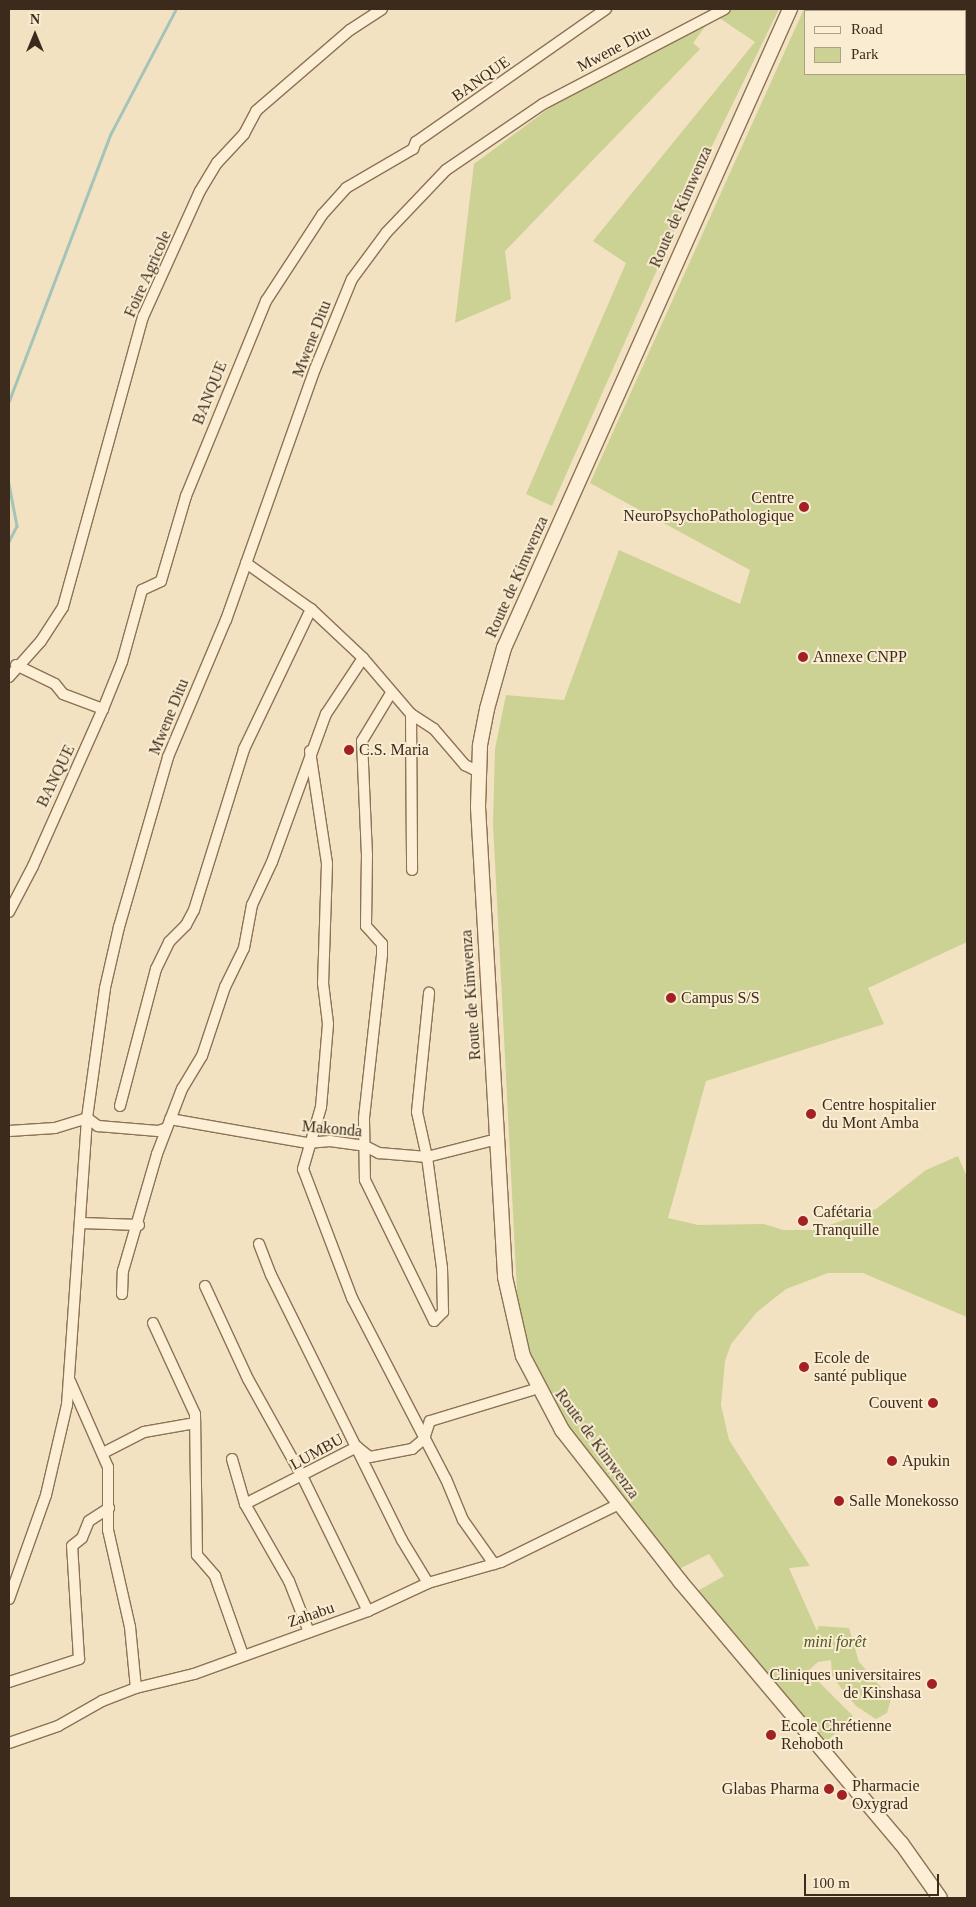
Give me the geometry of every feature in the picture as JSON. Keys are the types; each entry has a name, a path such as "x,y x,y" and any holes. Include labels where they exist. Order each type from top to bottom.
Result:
{"street":[{"name":"Foire Agricole","path":"9,676 16,665 41,641 63,607 143,316 200,192 217,163 244,134 256,112 350,30 381,9"},
{"name":"BANQUE","path":"9,912 103,709 122,662 142,590 161,581 186,496 266,301 322,215 346,188 413,149 416,142 606,9"},
{"name":"Mwene Ditu","path":"9,1598 46,1496 70,1380 88,1118 109,970 140,848 168,757 226,620 335,320 354,275 386,233 443,173 539,106 725,9"},
{"name":"Route de Kimwenza","path":"790,9 504,648 487,709 479,772 481,877 506,1284 516,1334 544,1402 619,1504 901,1843 940,1898"},
{"path":"246,563 311,609 363,658 391,693 411,714 434,729 465,765 479,772"},
{"path":"120,1106 156,969 168,942 186,925 194,910 244,749 311,609"},
{"path":"122,1294 123,1271 169,1124 202,1056 225,987 244,948 252,905 272,862 310,751 326,714 363,658"},
{"path":"16,665 55,684 63,694 103,709"},
{"path":"391,693 362,741 367,854 366,926 382,944 364,1119 366,1180 434,1321 443,1312 428,1157 417,1112 429,993"},
{"path":"411,714 412,870"},
{"path":"310,751 327,864 323,983 328,1024 321,1107 308,1143 303,1170 328,1230 331,1248 352,1298 463,1520 494,1564"},
{"path":"9,1131 55,1128 88,1118"},
{"name":"Makonda","path":"88,1118 98,1126 158,1131 169,1124 308,1143 330,1141 365,1146 379,1153 428,1157 490,1141"},
{"path":"81,1223 138,1225"},
{"path":"259,1244 271,1275 428,1583"},
{"path":"206,1286 248,1379 303,1478 368,1611"},
{"path":"153,1323 178,1370 196,1423 196,1548 199,1560 215,1576 243,1655"},
{"path":"70,1380 108,1467 110,1544 130,1627 136,1688"},
{"path":"424,1439 430,1421 532,1390"},
{"path":"103,1452 144,1432 196,1423"},
{"name":"LUMBU","path":"245,1504 303,1478 357,1447 370,1457 412,1449 424,1439"},
{"path":"232,1459 245,1504 289,1580 309,1632"},
{"name":"Zahabu","path":"9,1743 58,1726 102,1701 136,1688 194,1674 368,1611 428,1583 494,1564 619,1504"},
{"path":"9,1682 79,1660 72,1546 82,1538 89,1521 109,1508"}],"green space":[{"path":"730,9 779,9 712,146 552,506 526,494 626,263 593,241 755,42 718,17 710,20 693,43 700,49 505,251 511,299 455,323 474,164 552,106"},
{"name":"mini forêt","path":"804,9 967,9 967,942 868,988 884,1024 706,1081 668,1218 698,1225 764,1224 783,1230 815,1230 876,1209 926,1170 958,1156 967,1177 967,1317 863,1273 828,1273 786,1289 757,1312 731,1344 725,1361 721,1405 729,1440 810,1566 789,1568 817,1631 819,1626 849,1628 859,1662 891,1699 887,1713 876,1719 856,1706 841,1688 832,1675 831,1660 818,1662 808,1671 853,1716 822,1746 694,1593 724,1576 709,1554 677,1570 582,1451 552,1400 519,1330 493,823 495,749 506,695 564,700 619,550 740,604 750,570 590,483"}],"waterway":[{"path":"9,401 110,135 176,9"},
{"path":"9,484 17,526 9,542"}],"place":[{"name":"Centre NeuroPsychoPathologique","path":"804,507"},
{"name":"Annexe CNPP","path":"803,657"},
{"name":"C.S. Maria","path":"349,750"},
{"name":"Campus S/S","path":"671,998"},
{"name":"Centre hospitalier du Mont Amba","path":"811,1114"},
{"name":"Cafétaria Tranquille","path":"803,1221"},
{"name":"Ecole de santé publique","path":"804,1367"},
{"name":"Couvent","path":"933,1403"},
{"name":"Apukin","path":"892,1461"},
{"name":"Salle Monekosso","path":"839,1501"},
{"name":"Cliniques universitaires de Kinshasa","path":"932,1684"},
{"name":"Ecole Chrétienne Rehoboth","path":"771,1735"},
{"name":"Glabas Pharma","path":"829,1789"},
{"name":"Pharmacie Oxygrad","path":"842,1795"}]}
